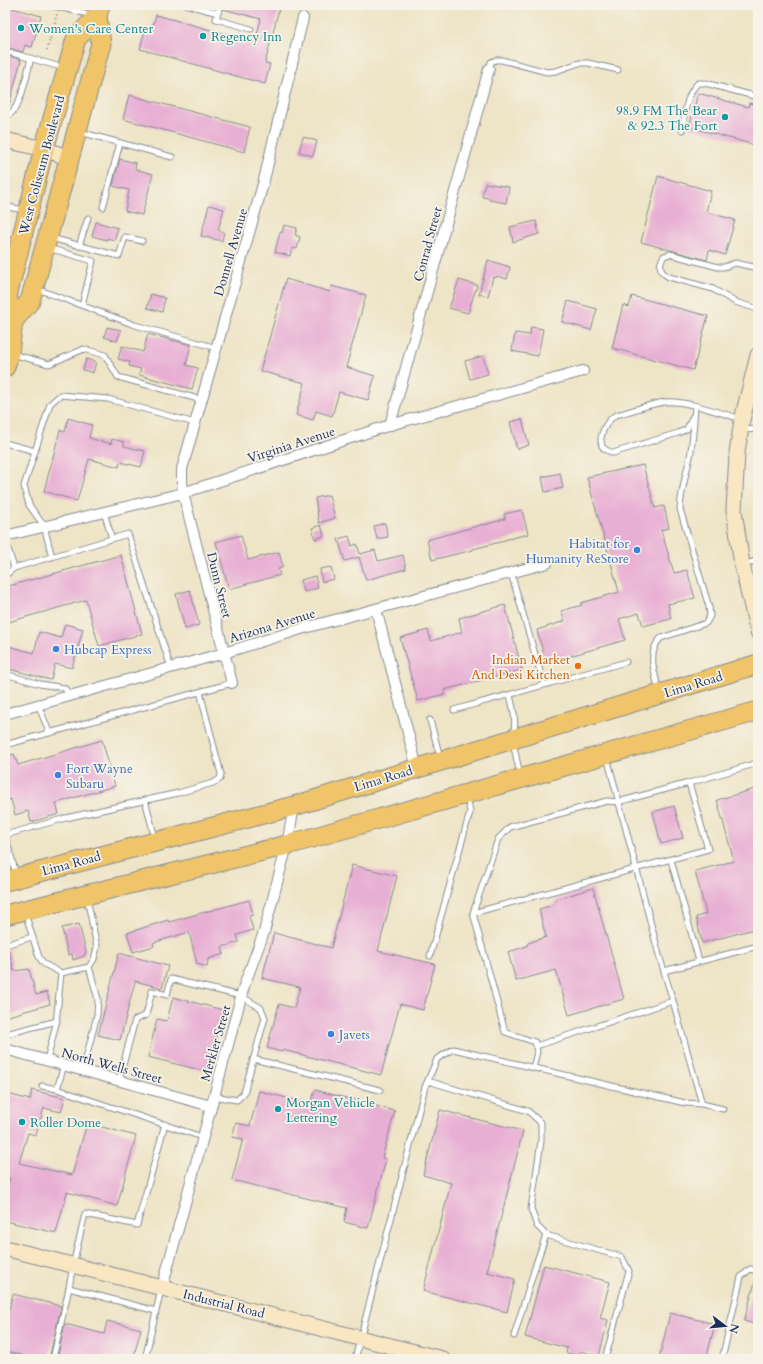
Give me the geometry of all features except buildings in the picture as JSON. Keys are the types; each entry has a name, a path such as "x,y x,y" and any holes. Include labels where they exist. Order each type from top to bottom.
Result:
{"highway":[{"name":"West Coliseum Boulevard","path":"7,360 13,321 7,296 11,273 29,211 44,149 76,39 98,10"},
{"name":"West Coliseum Boulevard","path":"13,321 30,301 70,158 101,44 98,10"},
{"name":"Lima Road","path":"11,879 294,806 758,664"},
{"path":"5,915 287,845 758,710"}],"street":[{"name":"Donnell Avenue","path":"183,493 182,469 263,184 303,18"},
{"name":"Conrad Street","path":"390,425 489,69"},
{"path":"5,140 44,149 70,158"},
{"path":"758,354 741,425 737,453 734,510 742,565 758,632"},
{"name":"Virginia Avenue","path":"5,536 183,493 390,425 583,371"},
{"name":"Dunn Street","path":"183,493 232,683"},
{"name":"Arizona Avenue","path":"5,714 224,653 301,628 547,563"},
{"path":"376,609 416,768"},
{"name":"Merkler Street","path":"162,1288 241,996 264,932 287,845 294,806"},
{"name":"North Wells Street","path":"5,1049 119,1080 212,1101"},
{"name":"Industrial Road","path":"5,1248 442,1359"}],"lane":[{"path":"50,5 98,10"},
{"path":"188,5 218,13"},
{"path":"220,5 216,19 250,29"},
{"path":"5,51 67,69"},
{"path":"5,117 10,116 18,104 31,58"},
{"path":"489,69 492,62 502,60 547,72 556,71 579,63 588,63 618,70"},
{"path":"682,130 689,96 693,88 698,83 705,83 758,97"},
{"path":"77,132 172,157"},
{"path":"103,207 120,143"},
{"path":"5,208 7,207 29,211"},
{"path":"80,246 88,218"},
{"path":"46,242 80,246 119,256 125,237 142,241"},
{"path":"46,242 93,261 82,305"},
{"path":"758,268 735,263 724,267 718,267 670,254 664,256 661,260 660,267 663,274 669,277 713,289 735,302 758,310"},
{"path":"34,288 135,325 217,348"},
{"path":"7,360 49,364 84,349 105,355 118,377 202,400"},
{"path":"52,557 44,526 29,505 24,486 50,404 60,395 108,399 195,423"},
{"path":"695,406 692,419 687,429 678,433 613,453 606,450 602,446 602,437 605,426 611,418 616,415 665,402 695,406 741,425 758,429"},
{"path":"660,694 653,666 656,642 661,638 706,623 710,616 709,607 680,509 680,496 690,455 695,406"},
{"path":"5,443 35,451"},
{"path":"104,512 112,539"},
{"path":"5,576 14,568 128,534 171,668"},
{"path":"5,539 14,568"},
{"path":"742,565 758,560"},
{"path":"511,572 544,685"},
{"path":"454,710 626,662"},
{"path":"5,674 40,684 64,688 71,696"},
{"path":"5,745 232,683"},
{"path":"11,879 5,835 66,818 178,793 214,783 220,779 221,774 200,692"},
{"path":"510,695 515,724 512,739 521,778"},
{"path":"38,704 49,732"},
{"path":"430,720 441,760"},
{"path":"606,754 659,955 702,1104"},
{"path":"533,1068 537,1052 535,1042 505,1032 473,913 498,839 510,827 607,801 618,802 758,763"},
{"path":"473,913 708,849 690,783"},
{"path":"430,956 470,812 466,794"},
{"path":"145,800 156,841"},
{"path":"671,860 699,962"},
{"path":"24,910 39,957 44,964 62,973 89,967 94,959 97,947 87,895"},
{"path":"5,946 32,937"},
{"path":"664,971 758,946"},
{"path":"83,1070 96,1015 98,999 89,967"},
{"path":"47,1060 57,1021 62,973"},
{"path":"119,1080 135,1020 146,1015 152,991 167,994 171,979 241,996 261,1008 265,1018 244,1093 237,1100 212,1101"},
{"path":"536,1046 673,1001"},
{"path":"5,1045 6,1034 57,1021"},
{"path":"355,1359 428,1081 437,1059 453,1049 685,1103 702,1104 723,1109"},
{"path":"253,1059 380,1090"},
{"path":"57,1089 64,1065"},
{"path":"428,1081 528,1111 541,1123 541,1141 531,1209 537,1226 546,1235 622,1257 629,1271 606,1359"},
{"path":"42,1086 57,1089 202,1137"},
{"path":"53,1359 85,1214 137,1225 165,1124"},
{"path":"514,1336 546,1235"},
{"path":"722,1359 742,1277 750,1269 758,1271"},
{"path":"69,1288 156,1311"},
{"path":"145,1359 162,1288"}],"path":[{"path":"47,50 59,7"}],"place":[{"name":"Women's Care Center","path":"21,28"},
{"name":"Regency Inn","path":"203,36"},
{"name":"98.9 FM The Bear & 92.3 The Fort","path":"725,117"},
{"name":"Habitat for Humanity ReStore","path":"637,550"},
{"name":"Hubcap Express","path":"56,649"},
{"name":"Indian Market And Desi Kitchen","path":"578,666"},
{"name":"Fort Wayne Subaru","path":"58,775"},
{"name":"Javets","path":"331,1034"},
{"name":"Morgan Vehicle Lettering","path":"278,1109"},
{"name":"Roller Dome","path":"22,1122"}]}
